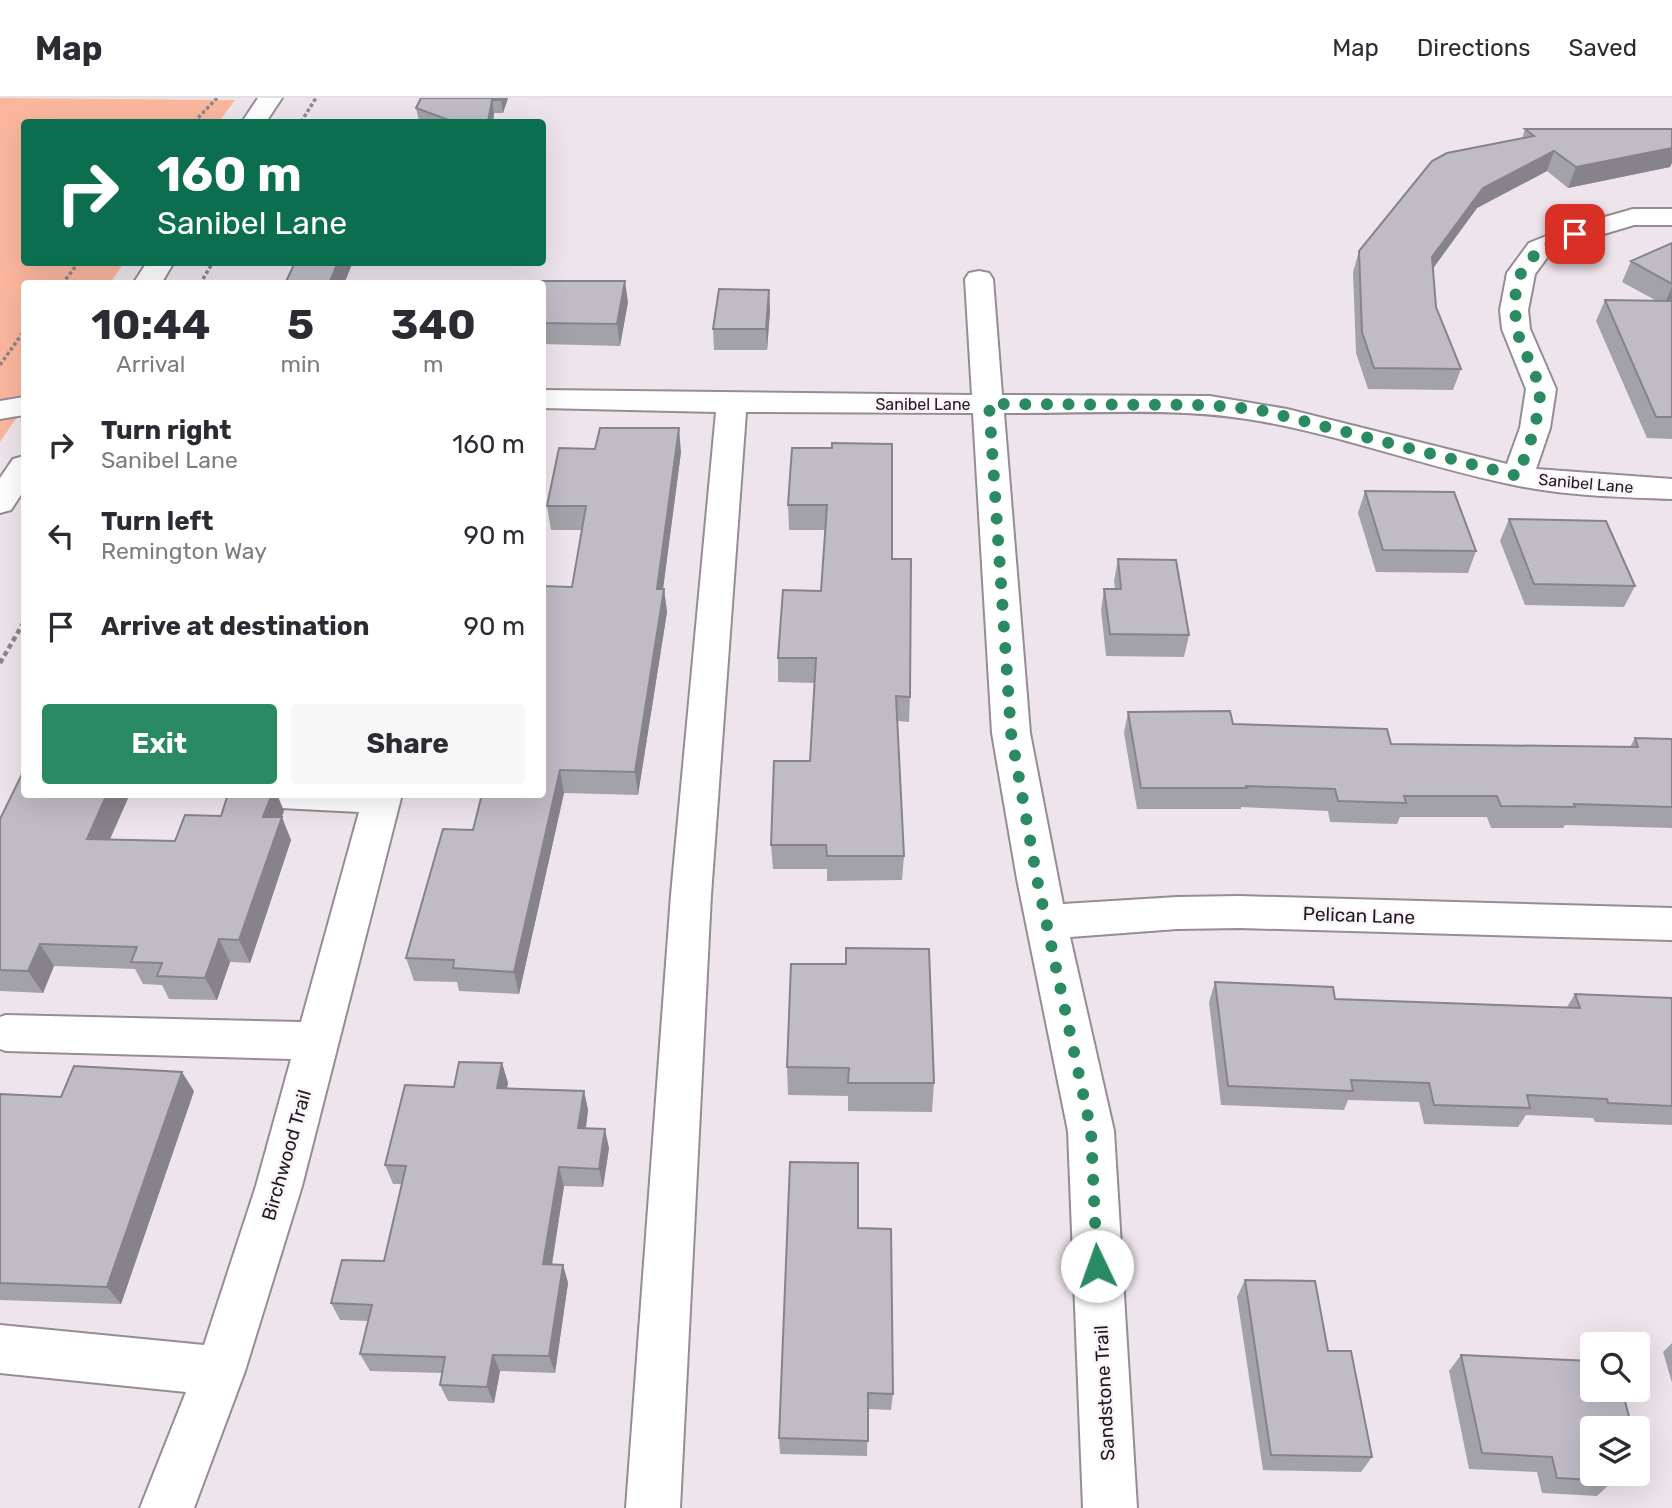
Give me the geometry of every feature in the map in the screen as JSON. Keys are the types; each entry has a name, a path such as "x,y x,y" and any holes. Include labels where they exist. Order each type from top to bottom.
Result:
{"street":[{"path":"256,119 270,98"},
{"path":"1518,476 1535,428 1541,389 1516,330 1514,310 1521,273 1539,249 1575,234 1633,217 1672,216"},
{"name":"Sandstone Trail","path":"979,279 1011,733 1046,922 1091,1131 1110,1508"},
{"path":"0,384 21,384"},
{"name":"Sanibel Lane","path":"546,399 732,403 1210,405 1260,410 1518,476 1597,486 1672,489"},
{"path":"653,1508 691,895 732,403"},
{"path":"0,410 21,407"},
{"path":"0,503 21,471"},
{"name":"Birchwood Trail","path":"167,1508 220,1371 279,1186 382,798"},
{"name":"Pelican Lane","path":"1046,922 1177,913 1240,912 1672,924"},
{"path":"5,1033 318,1041"},
{"path":"0,1349 220,1371"}],"path":[{"path":"197,119 216,98"},
{"path":"303,119 316,98"},
{"path":"65,280 76,266"},
{"path":"0,365 21,335"},
{"path":"0,663 21,627"}],"shaded area":[{"path":"0,98 235,100 221,119 21,119 21,266 122,266 112,280 21,280 21,411 0,442"}],"building":[{"path":"421,98 501,98 492,100 489,119 446,119 416,108"},
{"path":"1525,129 1672,129 1672,148 1576,167 1554,151 1483,188 1432,257 1436,307 1461,369 1374,368 1362,332 1359,251 1432,161 1447,153 1534,136"},
{"path":"1672,243 1672,284 1631,261"},
{"path":"293,266 336,266 331,280 287,280"},
{"path":"546,281 625,281 617,324 546,323"},
{"path":"719,289 769,290 766,329 713,329"},
{"path":"1605,300 1672,301 1672,417 1656,417"},
{"path":"600,428 679,428 657,589 664,589 635,772 560,770 514,972 453,968 454,960 406,958 443,829 473,830 481,798 546,798 546,586 572,587 586,506 547,506 559,448 595,449"},
{"path":"832,443 892,444 892,559 911,559 910,697 896,696 904,856 827,856 826,845 771,845 774,761 810,761 816,658 778,658 783,590 821,591 827,505 788,505 792,448 832,448"},
{"path":"1365,491 1454,492 1476,551 1383,550"},
{"path":"1509,519 1606,521 1635,586 1534,584"},
{"path":"1118,559 1176,560 1189,635 1110,634 1104,589 1121,589"},
{"path":"1230,711 1233,724 1387,729 1391,744 1638,747 1635,738 1672,739 1672,807 1574,804 1575,807 1501,806 1497,796 1404,796 1406,803 1338,801 1335,789 1246,786 1247,788 1141,788 1128,712"},
{"path":"21,776 21,798 105,798 87,839 175,841 185,815 221,816 227,798 270,798 263,817 282,817 239,940 219,939 205,978 157,976 162,963 131,962 137,947 40,944 28,971 0,970 0,819"},
{"path":"846,948 929,949 934,1083 848,1083 849,1068 787,1067 791,964 846,964"},
{"path":"1215,982 1333,987 1335,999 1580,1008 1575,994 1672,998 1672,1106 1527,1095 1530,1108 1434,1105 1429,1083 1351,1080 1353,1091 1228,1086"},
{"path":"459,1062 502,1063 497,1088 584,1091 578,1128 605,1129 599,1169 559,1167 543,1264 563,1265 549,1356 493,1355 487,1387 440,1385 445,1357 360,1354 372,1305 331,1303 342,1260 384,1261 406,1166 385,1165 405,1085 454,1087"},
{"path":"74,1066 182,1072 107,1287 0,1283 0,1094 61,1097"},
{"path":"790,1162 858,1163 858,1228 891,1229 893,1394 868,1393 868,1441 779,1438"},
{"path":"1245,1280 1315,1281 1328,1351 1351,1351 1372,1457 1271,1455"},
{"path":"1461,1355 1580,1360 1580,1402 1625,1402 1629,1416 1580,1416 1580,1479 1557,1478 1552,1457 1482,1453"}],"route":[{"path":"1097,1266 1091,1131 1037,879 1011,733 989,404 1210,405 1260,410 1518,476 1535,428 1541,389 1516,330 1515,297 1521,273 1539,249 1575,234"}]}
